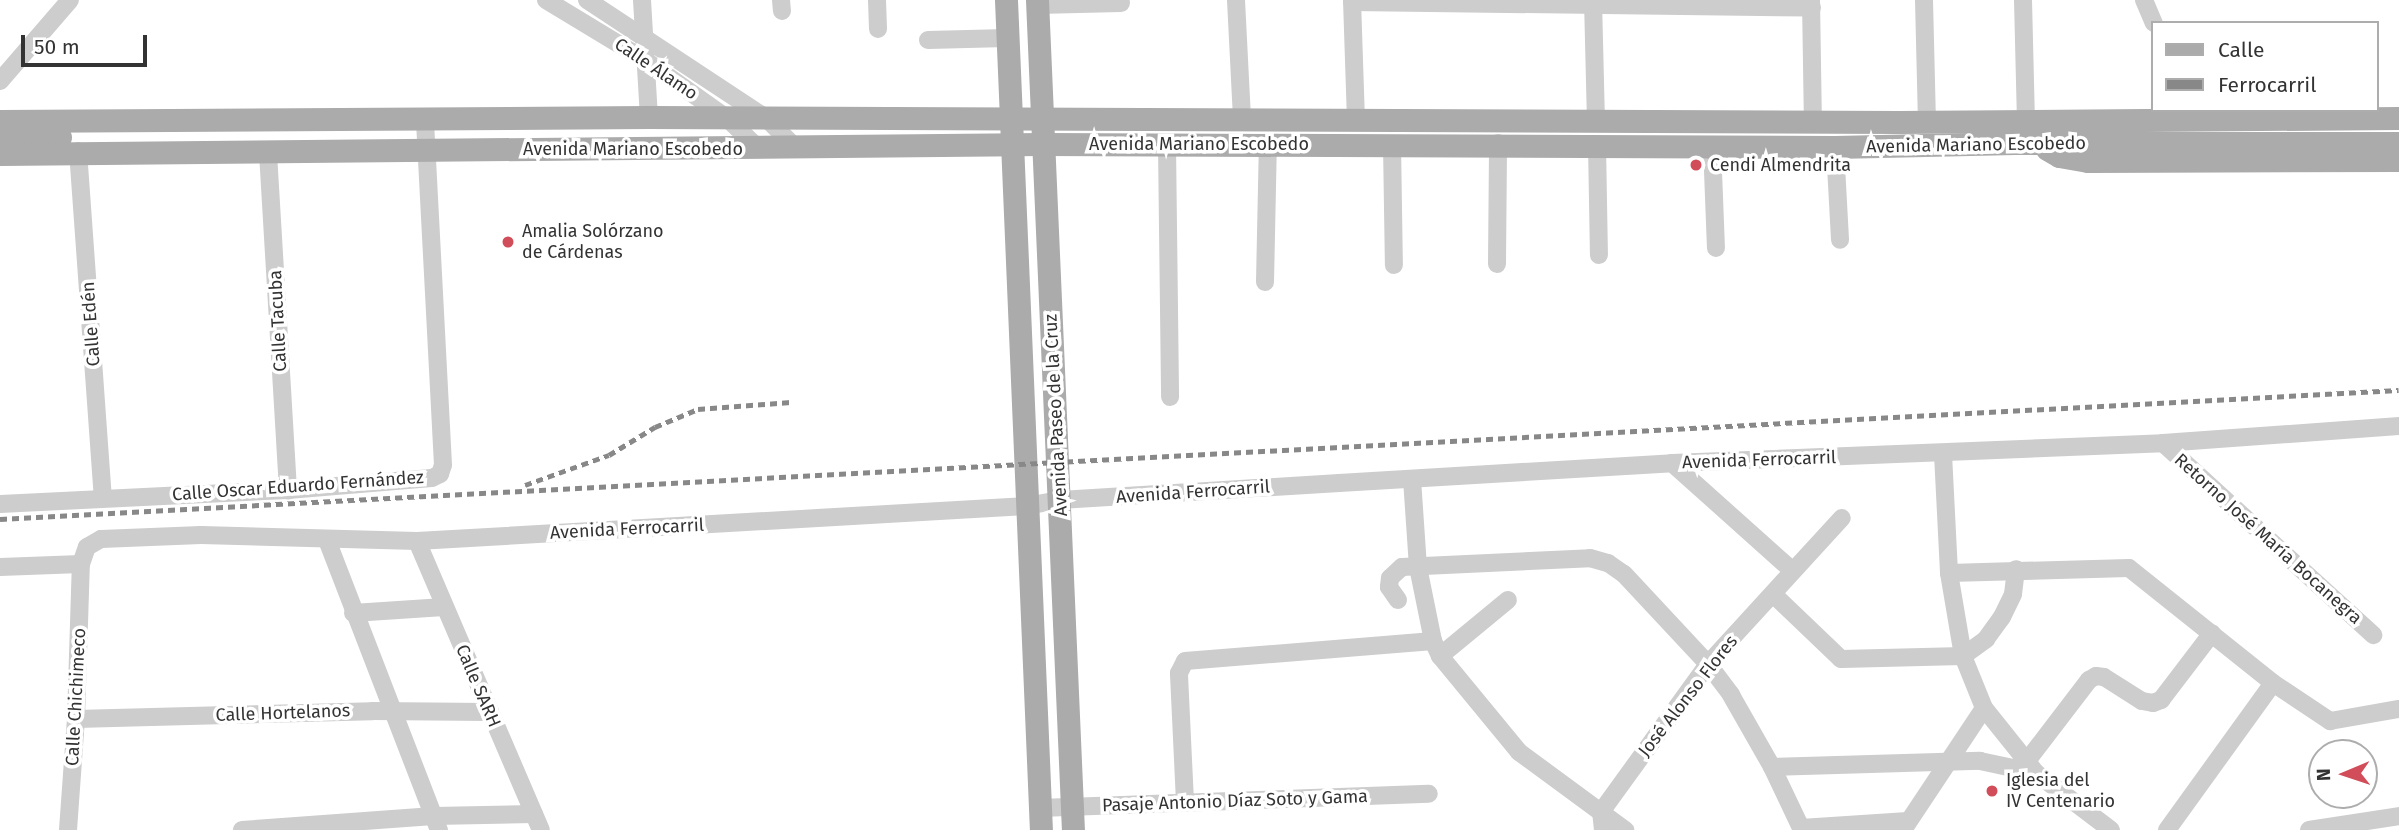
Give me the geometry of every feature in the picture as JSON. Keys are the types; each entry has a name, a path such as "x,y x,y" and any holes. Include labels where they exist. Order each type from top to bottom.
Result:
{"main road":[{"name":"Avenida Paseo de la Cruz","path":"1006,0 1040,819"},
{"name":"Avenida Paseo de la Cruz","path":"1037,2 1073,830"},
{"name":"Avenida Mariano Escobedo","path":"0,154 1011,144 1498,143 1835,147 1899,133 1927,122 2194,115 2399,118"},
{"name":"Avenida Mariano Escobedo","path":"0,121 425,121 649,117 1813,121 1899,133 2039,143 2399,143"},
{"path":"0,138 121,137 164,151"},
{"path":"2039,143 2059,156 2088,161 2399,160"}],"street":[{"path":"0,81 70,0"},
{"name":"Calle Álamo","path":"546,0 645,60 728,118 758,148"},
{"name":"Calle Álamo","path":"587,0 644,35 766,118 794,146"},
{"path":"642,0 649,117"},
{"path":"877,0 878,29"},
{"path":"1236,0 1242,119"},
{"path":"1924,0 1927,122"},
{"path":"2023,0 2026,121"},
{"path":"2144,0 2153,21"},
{"path":"1356,119 1352,1 1462,1 1812,4 1813,121"},
{"path":"1037,2 1121,2"},
{"path":"1593,2 1597,121"},
{"path":"928,40 1007,38"},
{"path":"425,121 425,151"},
{"path":"1497,264 1498,143"},
{"path":"1265,282 1268,144"},
{"path":"1392,144 1394,265"},
{"path":"1167,145 1170,397"},
{"path":"1597,145 1599,255"},
{"path":"1712,145 1716,248"},
{"path":"1835,147 1840,240"},
{"name":"Calle Oscar Eduardo Fernández","path":"0,504 288,490 432,478 440,474 443,465 425,151"},
{"name":"Calle Edén","path":"78,152 103,497"},
{"name":"Calle Tacuba","path":"268,153 288,490"},
{"name":"Avenida Ferrocarril","path":"81,564 87,547 100,539 201,535 417,541 1026,506 1060,500 1672,463 2163,443 2399,426"},
{"name":"Retorno José María Bocanegra","path":"2163,443 2373,635"},
{"path":"1943,454 1949,573 1963,656 1984,708 2031,767 2111,830"},
{"path":"1672,463 1793,572"},
{"path":"1412,479 1418,567 1436,648 1519,752 1602,821 1625,830"},
{"name":"José Alonso Flores","path":"1602,821 1708,664 1842,518"},
{"path":"327,540 436,823"},
{"name":"Calle SARH","path":"417,541 538,822"},
{"path":"1398,600 1389,587 1390,578 1402,567 1590,558 1608,562 1624,574 1708,664 1731,695 1772,767 1801,828 1905,826 1984,708"},
{"path":"0,567 81,564"},
{"name":"Calle Chichimeco","path":"68,830 76,719 81,564"},
{"path":"1949,573 2016,569 2129,568 2273,683 2330,721 2399,709"},
{"path":"1773,594 1841,659 1963,656 1986,639 2001,617 2012,594 2016,569"},
{"path":"1185,802 1179,673 1185,660 1436,648 1508,600"},
{"path":"354,613 444,607"},
{"path":"2031,767 2089,680 2096,676 2104,677 2142,701 2153,703 2161,700 2212,633"},
{"path":"2167,830 2273,683"},
{"name":"Calle Hortelanos","path":"76,719 489,712"},
{"path":"1772,767 1980,761 2031,767"},
{"name":"Pasaje Antonio Díaz Soto y Gama","path":"1040,819 1072,807 1429,794"},
{"path":"2309,830 2399,816"},
{"path":"242,830 538,822"}],"railway":[{"path":"0,519 2399,390"},
{"path":"525,485 609,455 655,427 698,409 791,402"}],"place":[{"name":"Cendi Almendrita","path":"1696,165"},
{"name":"Amalia Solórzano de Cárdenas","path":"508,242"},
{"name":"Iglesia del IV Centenario","path":"1992,791"}]}
